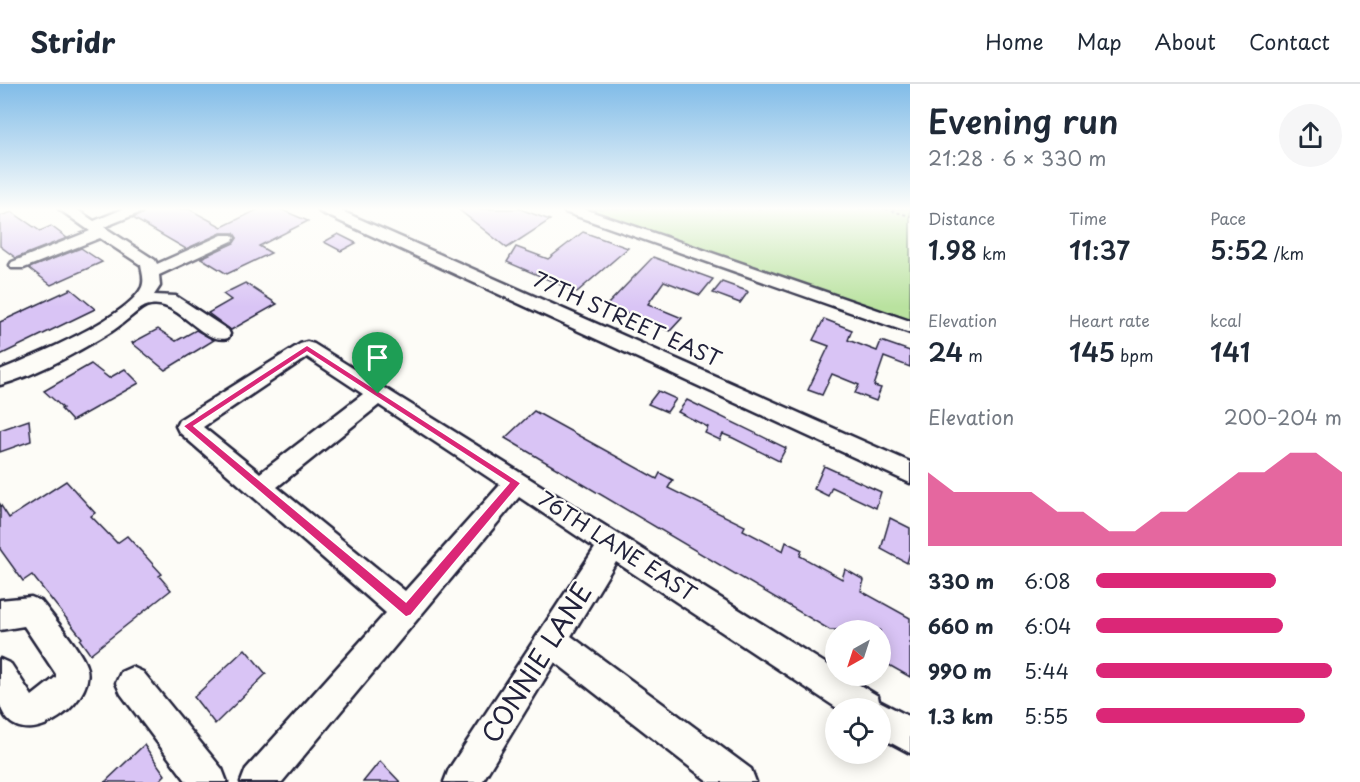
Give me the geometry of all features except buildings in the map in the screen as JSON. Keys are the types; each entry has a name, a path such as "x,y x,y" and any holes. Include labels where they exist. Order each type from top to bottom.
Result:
{"street":[{"path":"18,266 70,242"},
{"path":"0,378 38,363 119,319 143,301 152,286 149,263 116,242"},
{"path":"150,273 219,242"},
{"name":"77TH STREET EAST","path":"397,242 910,473"},
{"path":"664,242 910,327"},
{"path":"143,301 170,300 221,334"},
{"name":"76TH LANE EAST","path":"260,487 187,426 307,348 851,698"},
{"path":"378,394 260,487 406,611"},
{"path":"259,782 516,483"},
{"name":"CONNIE LANE","path":"462,782 612,544"},
{"path":"0,615 31,611 72,670 71,685 38,712 23,712 0,675"},
{"path":"552,641 738,782"},
{"path":"132,683 209,782"},
{"path":"891,724 910,736"}],"green space":[{"path":"679,242 910,242 910,320"}],"route":[{"path":"307,348 378,394 516,483 406,611 187,426 307,348"}]}
